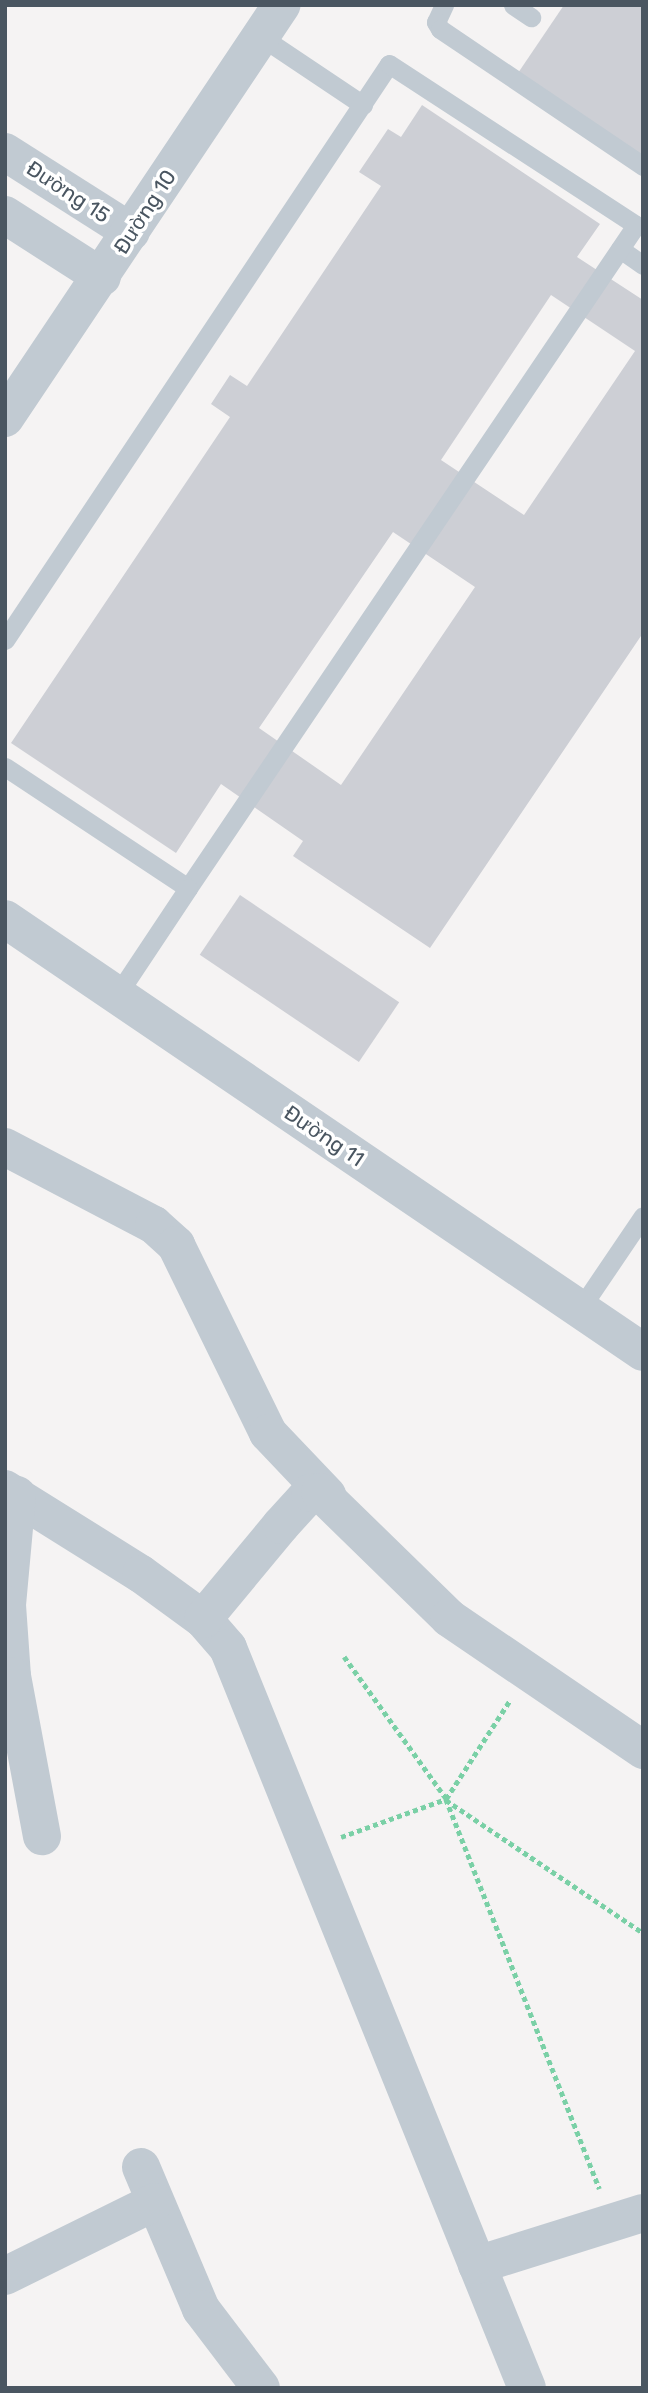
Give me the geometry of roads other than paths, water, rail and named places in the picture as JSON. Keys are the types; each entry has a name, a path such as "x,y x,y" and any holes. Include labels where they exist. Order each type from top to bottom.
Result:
{"street":[{"name":"Đường 10","path":"5,418 102,277 281,5"},
{"name":"Đường 15","path":"5,152 131,232"},
{"path":"5,215 102,277"},
{"name":"Đường 11","path":"5,919 643,1352"},
{"path":"5,1147 154,1225 176,1245 268,1433 449,1618 643,1749"},
{"path":"11,1492 203,1619 219,1634 236,1665 527,2388"},
{"path":"11,1492 6,1605 12,1676 42,1836"},
{"path":"203,1619 310,1493 327,1495"},
{"path":"141,2167 201,2309 261,2388"},
{"path":"5,2276 155,2202"},
{"path":"477,2265 643,2213"}],"lane":[{"path":"444,5 436,22 440,29 643,166"},
{"path":"513,5 531,17"},
{"path":"260,36 363,106"},
{"path":"5,640 389,64 636,225 117,995"},
{"path":"620,250 643,265"},
{"path":"5,768 188,888"},
{"path":"580,1309 643,1216"}]}
